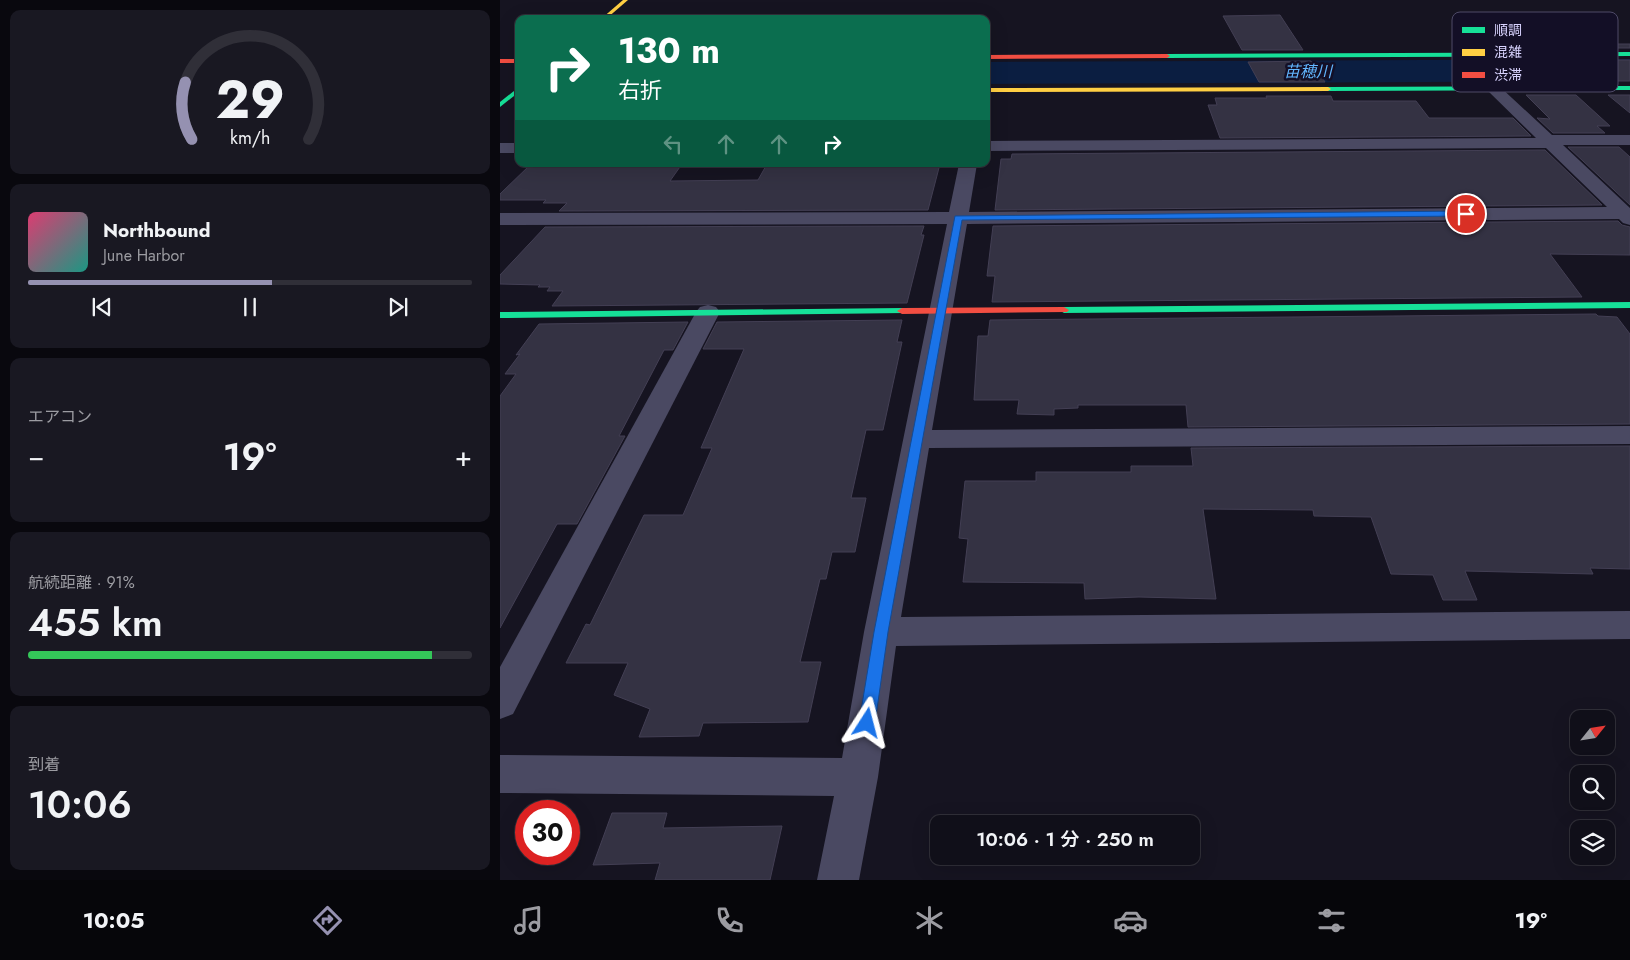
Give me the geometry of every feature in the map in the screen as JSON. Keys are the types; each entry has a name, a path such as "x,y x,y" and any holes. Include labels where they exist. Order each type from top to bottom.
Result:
{"street":[{"path":"608,15 626,0"},
{"path":"990,57 1452,55"},
{"path":"500,61 515,62"},
{"path":"990,90 1452,88"},
{"path":"500,90 515,90"},
{"path":"1497,92 1626,216"},
{"path":"500,105 515,93"},
{"path":"990,146 1630,140"},
{"path":"500,148 515,148"},
{"path":"838,880 858,778 881,632 967,167"},
{"path":"500,219 1626,216"},
{"path":"500,315 1630,305"},
{"path":"500,702 708,312"},
{"path":"918,439 1630,435"},
{"path":"881,632 1630,625"},
{"path":"500,774 858,778"}],"building":[{"path":"1280,15 1303,50 1242,50 1223,16"},
{"path":"1618,44 1630,44 1630,48 1618,48"},
{"path":"1618,60 1630,60 1630,81 1618,81"},
{"path":"1311,61 1325,82 1259,82 1248,62"},
{"path":"1526,95 1576,95 1610,126 1597,126 1605,133 1553,133 1537,118 1550,119"},
{"path":"1608,95 1630,95 1630,113"},
{"path":"1266,96 1331,96 1333,101 1416,101 1429,118 1513,118 1531,136 1220,138 1208,105 1217,105 1215,98 1267,98"},
{"path":"1568,147 1619,147 1630,157 1630,205"},
{"path":"1545,150 1602,205 995,210 1001,159 1011,159 1012,154"},
{"path":"528,167 680,167 670,181 758,180 765,167 939,167 928,210 559,211 567,203 543,203 546,200 500,200 500,194"},
{"path":"1618,221 1622,225 1630,227 1630,255 1550,254 1582,297 992,302 995,276 987,276 993,226"},
{"path":"924,226 921,235 924,235 907,303 552,306 563,291 547,291 550,287 538,287 540,285 500,284 500,275 545,227"},
{"path":"1596,314 1598,316 1617,317 1630,334 1630,424 1188,427 1186,405 1078,405 1078,408 1054,409 1054,415 1017,414 1019,400 974,400 978,336 988,336 990,320"},
{"path":"902,320 897,342 902,342 883,430 866,430 851,498 866,498 855,552 832,552 826,579 820,579 800,662 821,662 808,722 703,723 699,736 639,737 650,709 614,695 628,663 566,663 586,624 590,625 644,515 683,515 712,448 701,448 744,349 703,349 717,322"},
{"path":"688,322 673,350 664,350 619,436 625,436 577,524 557,524 500,628 500,396 516,374 505,374 520,354 516,355 539,324"},
{"path":"1630,446 1630,569 1590,568 1593,574 1465,571 1477,600 1443,600 1433,575 1391,574 1371,517 1314,516 1313,510 1203,509 1216,599 1139,597 1085,599 1084,583 963,582 968,539 959,538 965,481 1036,481 1036,472 1131,472 1131,466 1193,466 1191,448"},
{"path":"612,813 667,813 663,828 782,826 770,880 655,880 660,863 593,865"}],"waterway":[{"name":"苗穂川","path":"1618,70 1630,70"},
{"name":"苗穂川","path":"990,73 1452,71"}],"traffic: fast":[{"path":"1618,54 1630,54"},
{"path":"1167,56 1452,55"},
{"path":"1618,88 1630,88"},
{"path":"1328,89 1452,89"},
{"path":"500,105 515,92"},
{"path":"1064,310 1630,305"},
{"path":"500,315 902,311"}],"traffic: slow":[{"path":"608,15 626,0"},
{"path":"990,90 1328,89"}],"traffic: jam":[{"path":"990,57 1167,56"},
{"path":"500,61 515,61"},
{"path":"902,311 1064,310"}],"route":[{"path":"867,723 881,632 958,218 1466,214"}]}
